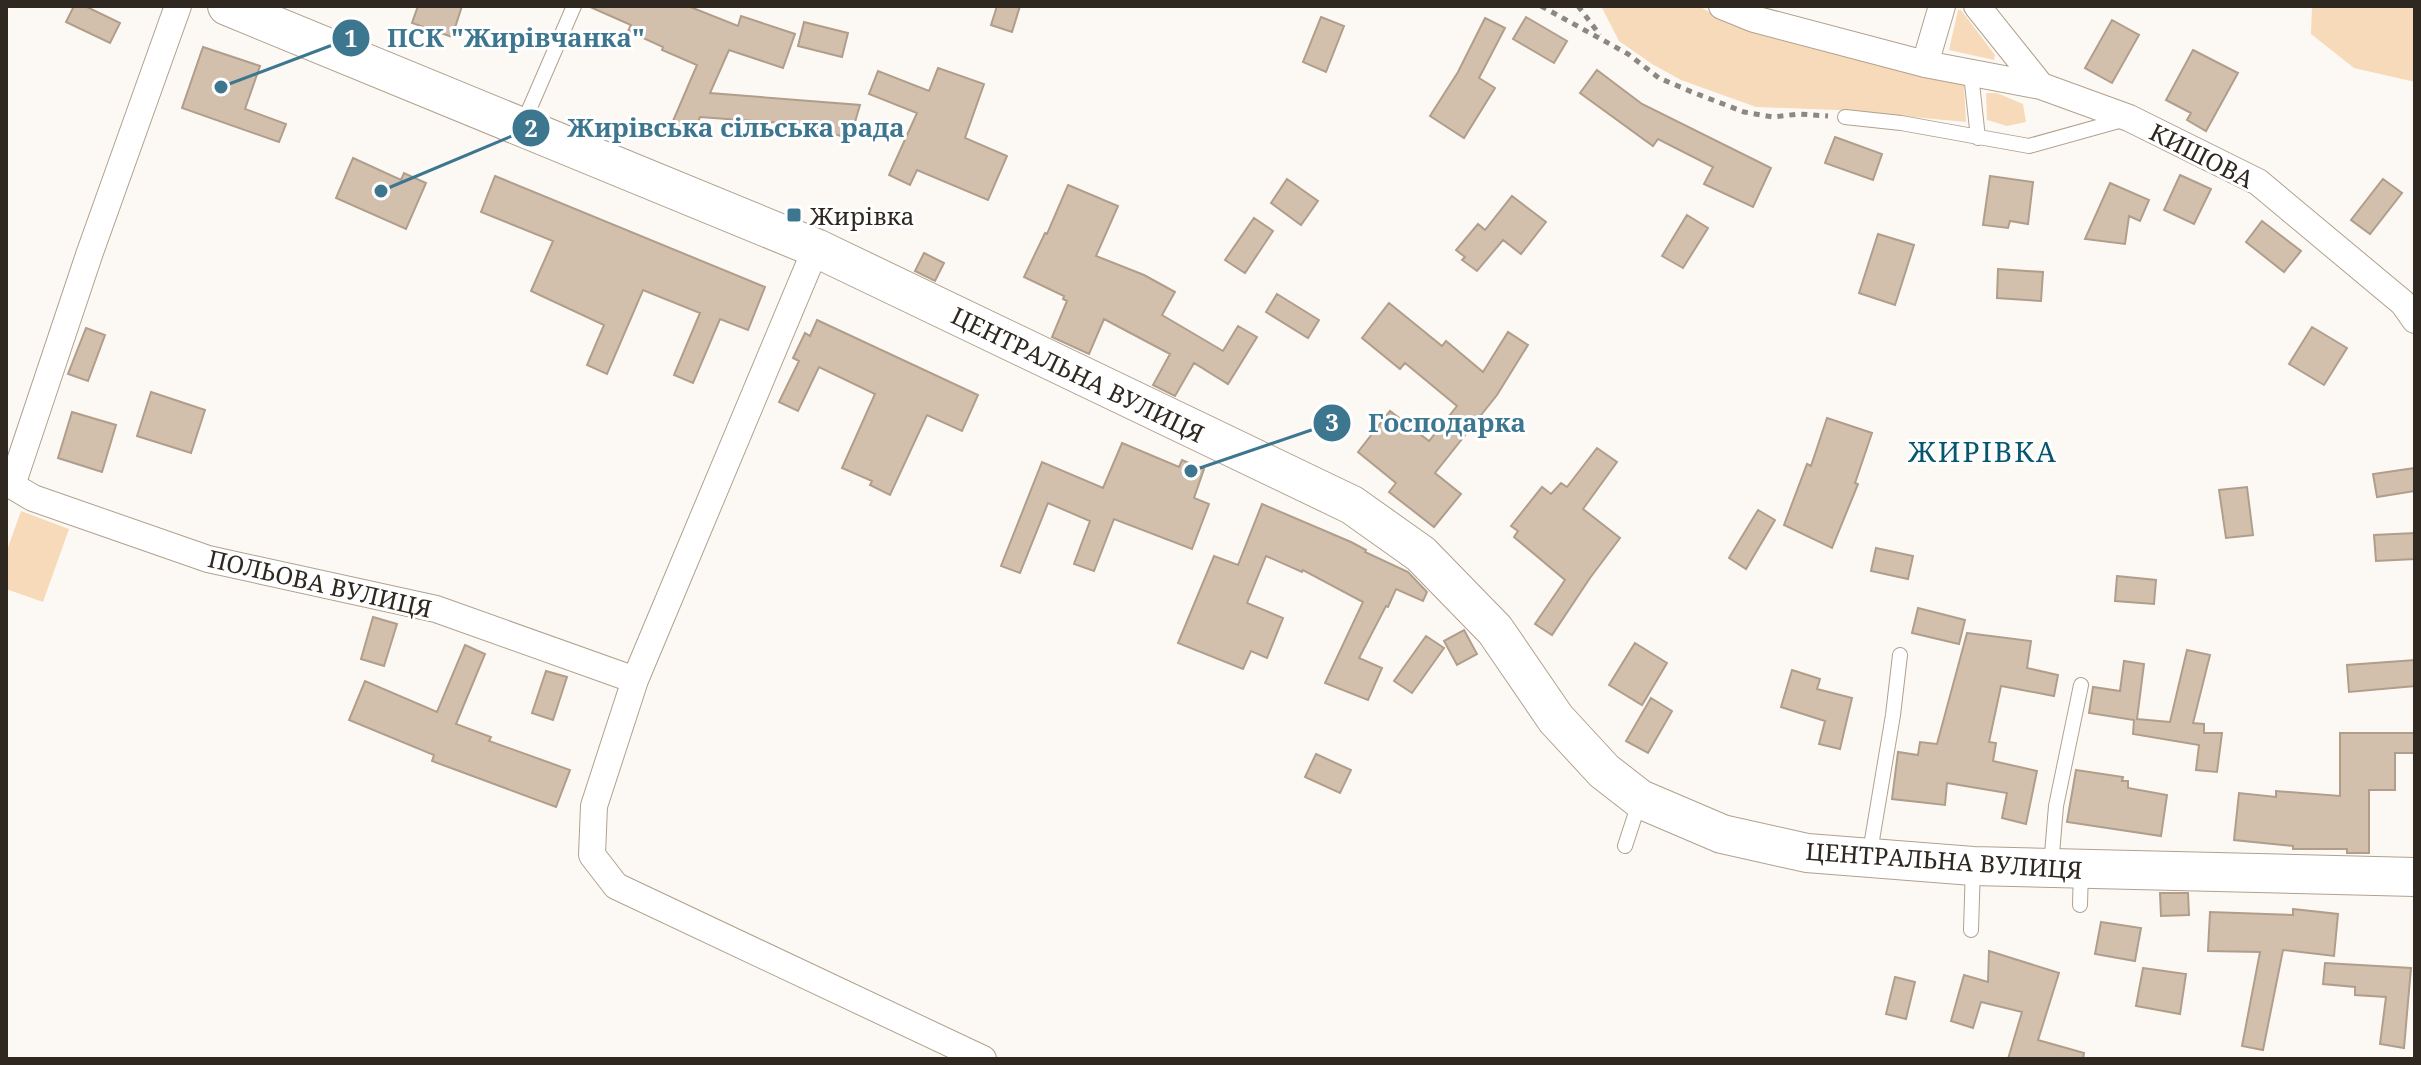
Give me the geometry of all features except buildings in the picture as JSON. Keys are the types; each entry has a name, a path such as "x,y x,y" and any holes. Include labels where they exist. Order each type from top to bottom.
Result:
{"street":[{"path":"9,483 178,6"},
{"name":"ЦЕНТРАЛЬНА ВУЛИЦЯ","path":"227,6 816,248 1352,505 1421,554 1495,630 1556,719 1604,771 1640,799 1722,834 1807,853 1973,866 2071,881 2415,877"},
{"name":"КИШОВА","path":"1722,6 1754,19 1925,64 2041,86 2129,118 2258,182 2403,303 2415,320"},
{"path":"1925,64 1942,6"},
{"path":"1977,6 2041,86"},
{"path":"816,248 635,680 594,806 592,855 616,886 983,1059"},
{"name":"ПОЛЬОВА ВУЛИЦЯ","path":"9,483 33,498 208,559 436,609 635,680"}],"lane":[{"path":"522,126 574,6"},
{"path":"1971,74 1978,138"},
{"path":"1845,117 1901,123 2029,146 2129,118"},
{"path":"1868,858 1893,715 1900,655"},
{"path":"2071,881 2056,806 2081,685"},
{"path":"1625,846 1640,799"},
{"path":"1971,930 1973,866"}],"path":[{"path":"1541,6 1628,54 1659,78 1744,112 1783,118 1799,114 1845,117"},
{"path":"1578,6 1602,39"}],"shaded area":[{"path":"1601,6 1699,6 1714,15 1782,39 1964,85 1966,122 1838,110 1756,107 1681,80 1652,64 1619,41"},
{"path":"2312,6 2415,6 2415,82 2354,68 2311,34"},
{"path":"1958,10 1995,55 1994,60 1949,50"},
{"path":"1986,93 1997,93 2023,104 2026,122 2007,126 1987,120"},
{"path":"21,511 69,529 43,602 6,589 6,553"}],"place":[{"name":"ПСК \"Жирівчанка\"","path":"221,87"},
{"name":"Жирівська сільська рада","path":"381,191"},
{"name":"Жирівка","path":"794,215"},
{"name":"Господарка","path":"1191,471"}],"district":[{"name":"ЖИРІВКА","path":"1983,451"}]}
